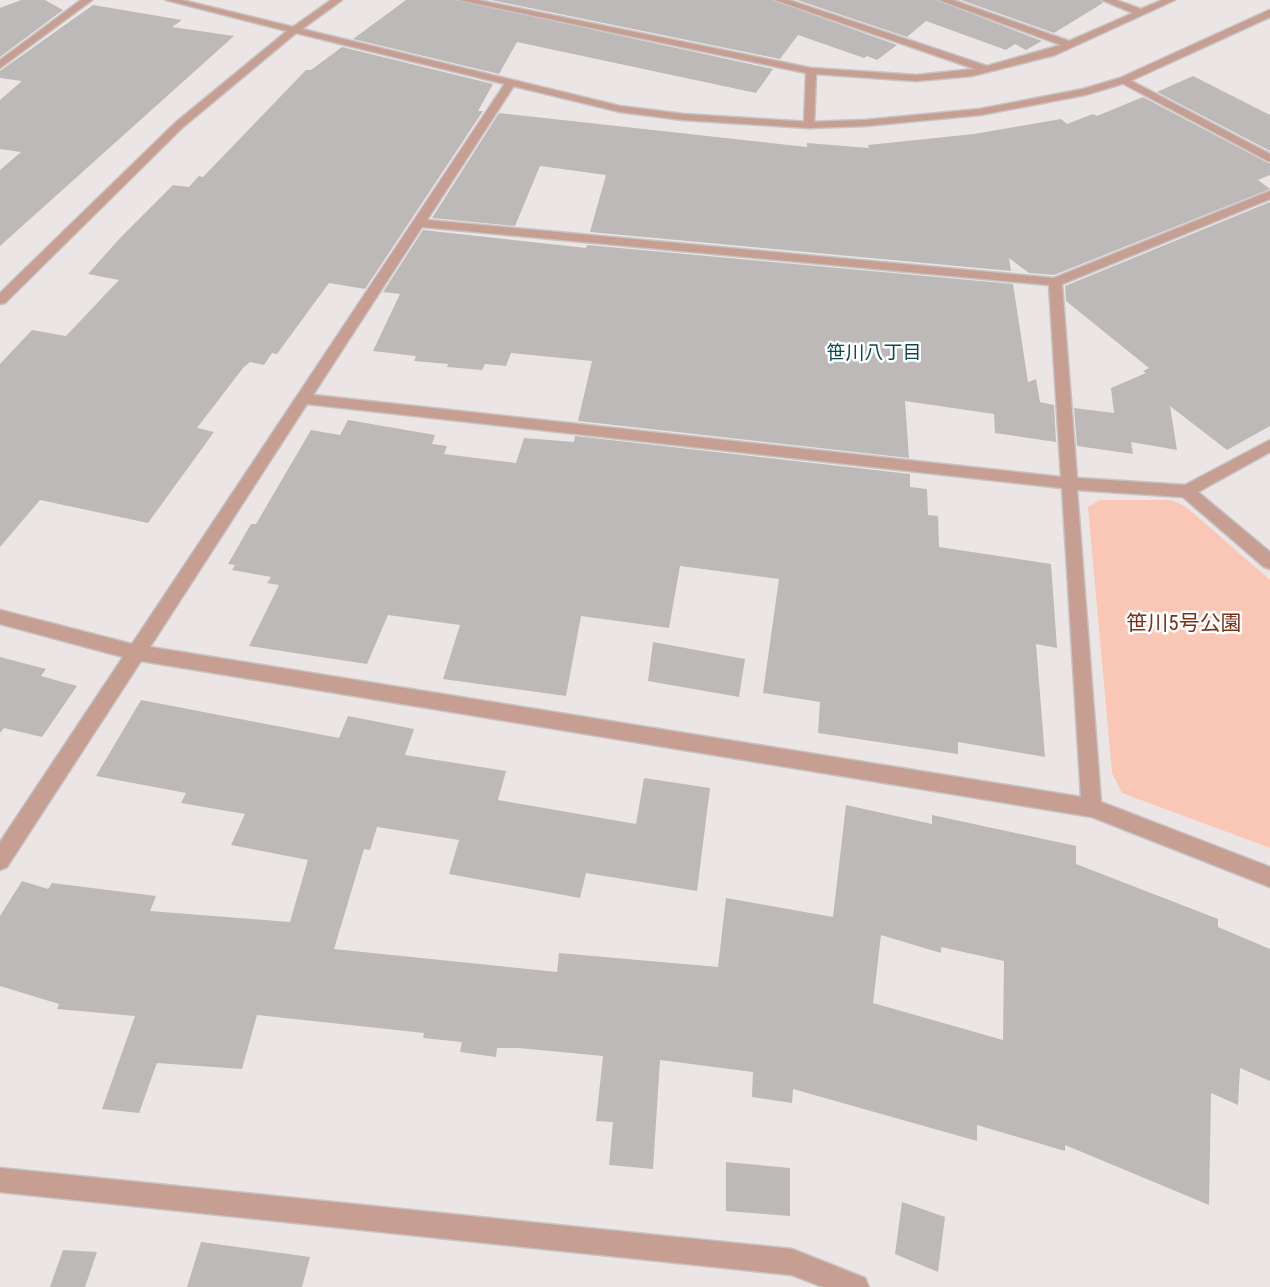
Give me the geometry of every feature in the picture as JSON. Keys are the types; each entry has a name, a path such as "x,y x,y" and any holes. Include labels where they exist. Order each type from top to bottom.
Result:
{"street":[{"path":"0,65 87,0"},
{"path":"171,0 620,109 683,117 809,125 865,123 980,112 1085,92 1124,80 1270,13"},
{"path":"0,300 179,125 294,30 337,0"},
{"path":"464,0 811,71 916,78 989,70 1051,53 1170,0"},
{"path":"780,0 989,70"},
{"path":"944,0 1070,45"},
{"path":"1107,0 1142,12"},
{"path":"809,125 811,71"},
{"path":"1124,80 1270,159"},
{"path":"0,860 510,84"},
{"path":"420,223 1055,282 1270,195"},
{"path":"1055,282 1092,808"},
{"path":"304,399 1070,483 1187,491 1270,445"},
{"path":"1187,491 1270,562"},
{"path":"0,617 138,653 1092,808 1270,877"},
{"path":"0,1180 792,1262 856,1287"}],"green space":[{"name":"笹川5号公園","path":"1100,500 1171,500 1185,506 1270,580 1270,848 1122,793 1112,773 1088,507"}],"building":[{"path":"21,0 45,0 63,10 0,57 0,8"},
{"path":"406,0 456,0 773,69 756,93 517,42 499,74 353,39"},
{"path":"491,0 772,0 897,45 877,60 798,35 780,59"},
{"path":"797,0 936,0 1042,41 1026,50 1015,44 1006,50 926,21 907,37"},
{"path":"961,0 1100,0 1103,3 1054,33"},
{"path":"93,5 182,20 172,27 234,36 0,246 0,170 21,152 0,149 0,100 22,81 0,78 0,71"},
{"path":"342,47 493,84 478,111 483,111 365,289 329,283 277,354 272,353 264,365 250,362 243,368 197,428 214,432 148,523 40,500 0,547 0,364 32,330 66,336 119,280 88,274 120,238 173,185 189,187 199,176 203,177 306,70 311,70"},
{"path":"1193,76 1270,115 1270,151 1157,92"},
{"path":"1143,97 1270,164 1270,175 1258,180 1270,189 1054,275 1029,273 1009,258 1011,271 590,232 606,175 540,166 515,226 432,218 499,113 807,147 807,143 869,148 868,145 974,134 1061,119 1067,124 1093,114 1097,116"},
{"path":"1270,202 1270,426 1227,450 1170,406 1177,450 1131,442 1133,454 1077,446 1074,408 1114,413 1111,388 1146,373 1143,371 1149,368 1066,301 1065,286"},
{"path":"423,230 586,248 587,245 1013,284 1028,382 1036,379 1040,402 1054,405 1056,442 995,433 994,414 905,401 909,458 578,421 592,361 511,353 506,366 485,364 482,370 447,367 448,364 414,361 416,356 373,351 400,294 383,292"},
{"path":"348,420 435,435 432,444 447,446 444,454 516,463 524,438 574,442 575,436 910,474 910,487 927,489 928,515 938,516 939,547 1051,564 1057,648 1036,644 1045,757 958,742 958,754 818,733 820,702 763,693 779,579 680,566 669,628 581,616 566,696 443,679 460,625 388,615 367,664 249,646 279,585 267,583 271,577 232,570 235,565 228,564 251,524 256,524 311,430 340,435"},
{"path":"653,642 745,659 739,697 648,681"},
{"path":"0,657 46,669 41,676 77,686 42,737 4,728 0,733"},
{"path":"141,700 339,738 348,716 414,729 405,755 506,771 498,800 636,824 644,778 710,788 697,891 586,873 580,898 449,874 459,840 377,827 370,850 364,849 334,949 557,972 559,953 718,967 726,898 833,917 846,805 932,824 932,815 1076,846 1076,864 1218,919 1218,927 1270,949 1270,1081 1240,1068 1238,1105 1211,1093 1209,1205 1065,1145 1065,1151 977,1125 977,1141 793,1089 792,1103 752,1097 753,1072 660,1060 653,1169 609,1165 613,1122 596,1121 603,1056 497,1048 496,1057 460,1052 462,1042 423,1038 424,1033 257,1015 242,1069 157,1063 139,1113 102,1109 135,1016 57,1009 59,1004 0,986 0,916 22,881 48,889 52,883 156,896 150,911 290,922 308,860 231,845 245,814 181,803 186,793 96,776","holes":["881,935 941,953 941,947 1004,961 1003,1040 873,1003"]},
{"path":"726,1162 790,1168 790,1216 726,1211"},
{"path":"902,1202 945,1217 938,1272 895,1254"},
{"path":"201,1242 310,1257 302,1287 187,1287"},
{"path":"63,1250 97,1252 85,1287 50,1287"}],"district":[{"name":"笹川八丁目","path":"874,354"}]}
